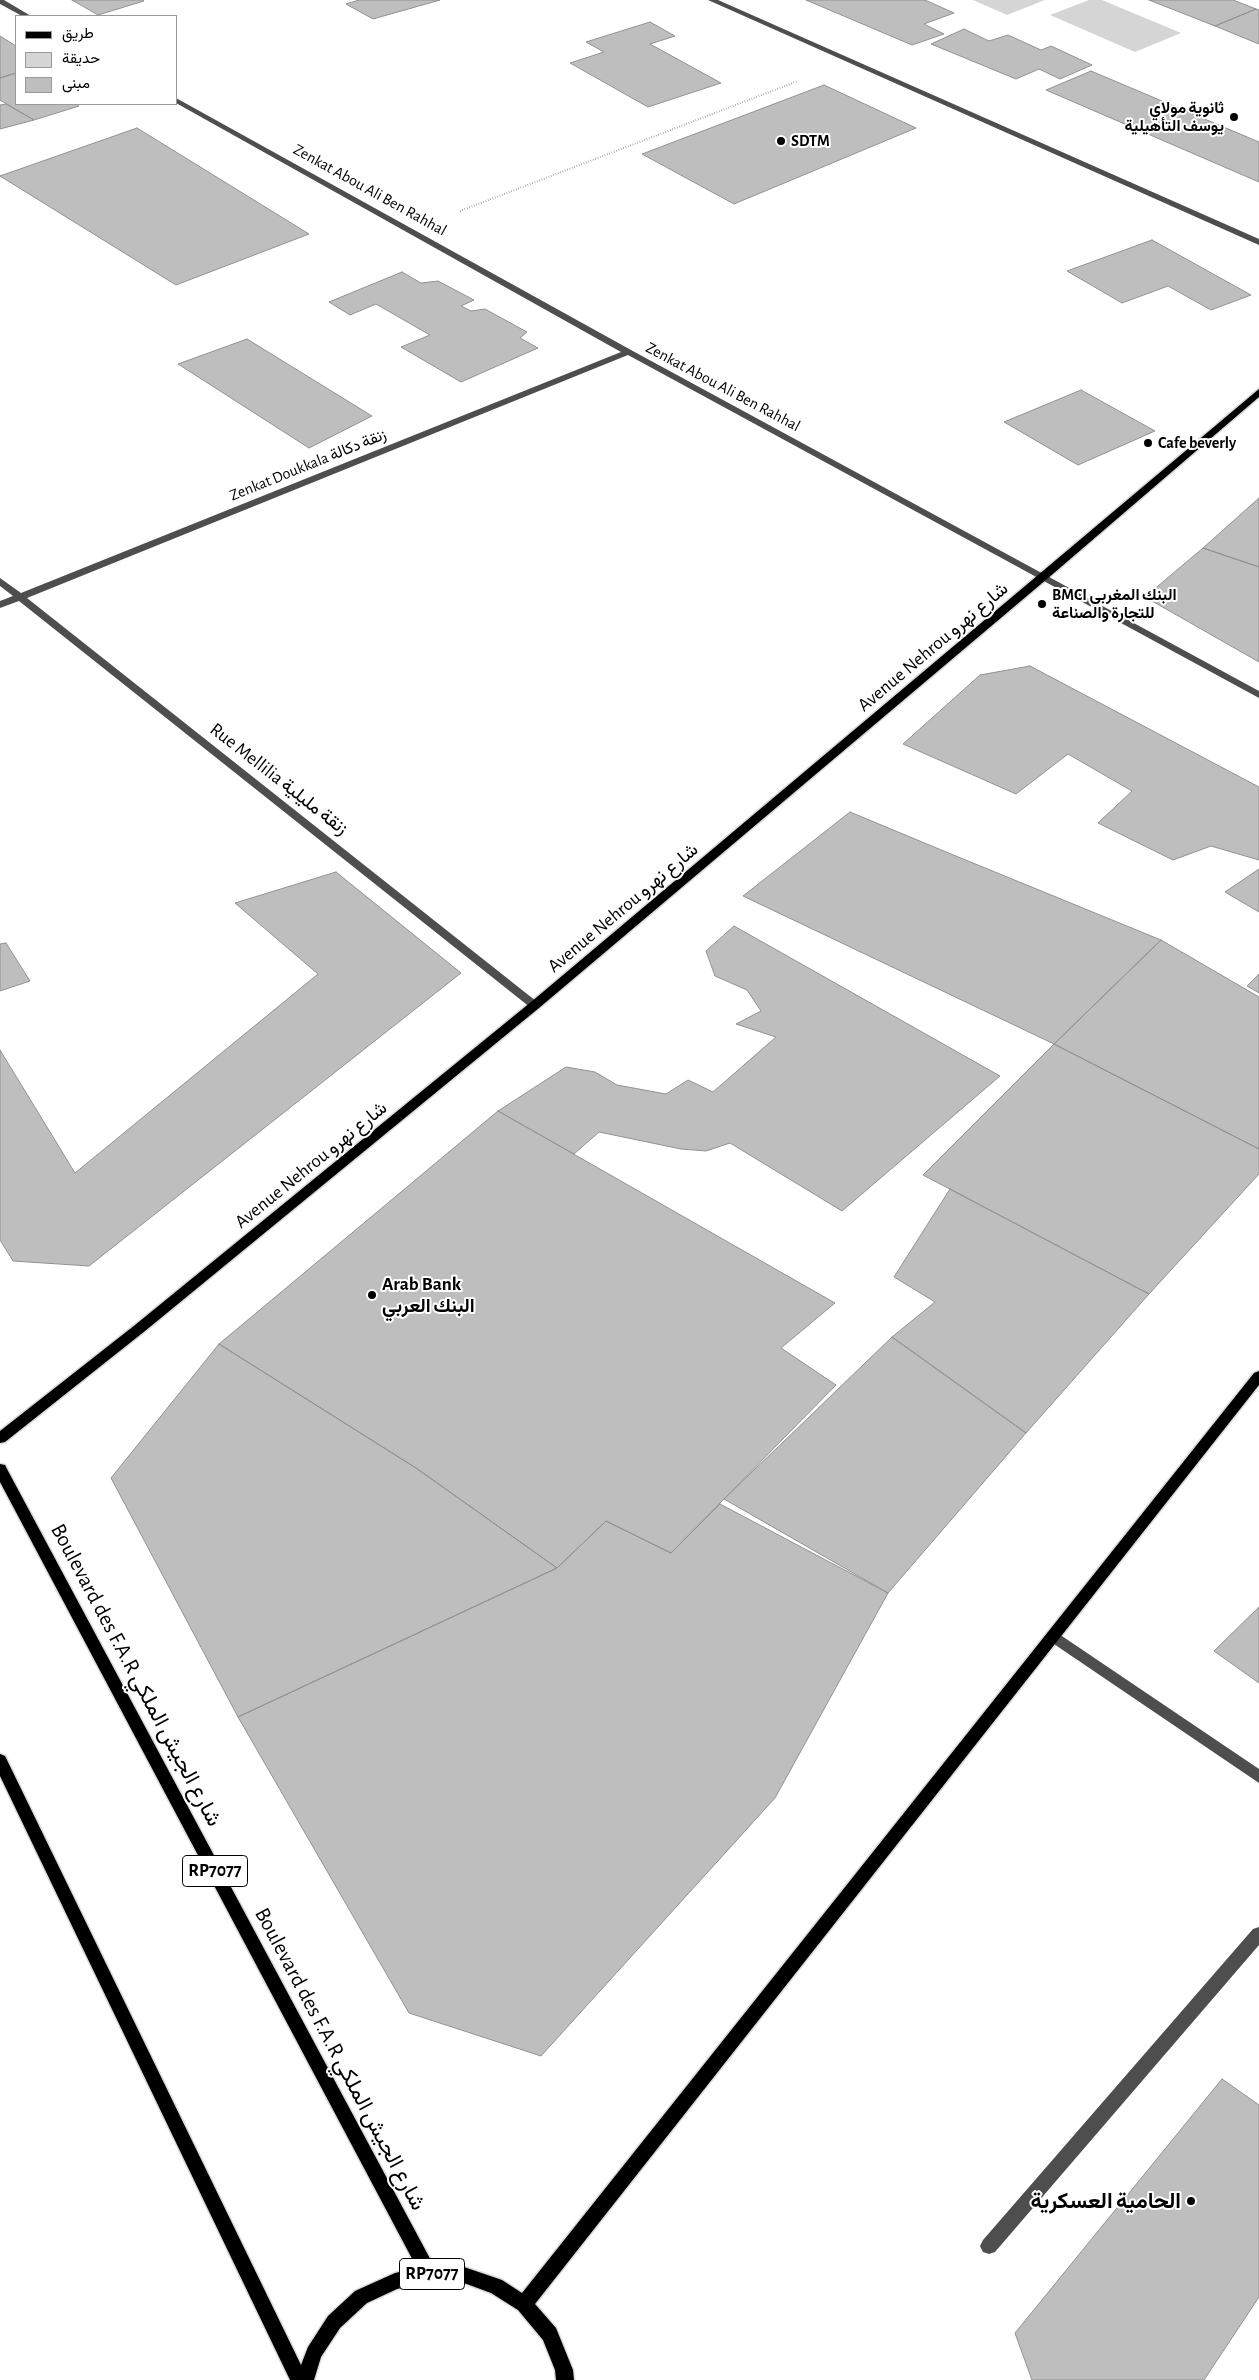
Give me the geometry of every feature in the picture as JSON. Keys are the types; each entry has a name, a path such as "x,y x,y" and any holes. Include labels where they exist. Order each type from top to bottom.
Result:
{"main road":[{"name":"Avenue Nehrou شارع نهرو","path":"0,1438 140,1328 535,1005 1044,577 1259,392"},
{"path":"524,2304 1259,1376"},
{"name":"Boulevard des F.A.R شارع الجيش الملكي","path":"0,1468 428,2274"},
{"path":"0,1760 299,2380"},
{"name":"RP7077","path":"305,2380 314,2353 334,2322 361,2297 395,2281 428,2274 464,2275 496,2286 524,2304 550,2334 564,2370 565,2380"}],"street":[{"path":"712,0 848,62 1259,242"},
{"path":"0,2 25,15"},
{"name":"Zenkat Abou Ali Ben Rahhal","path":"178,101 628,352 1259,695"},
{"name":"Zenkat Doukkala زنقة دكالة","path":"0,605 628,352"},
{"name":"Rue Mellilia زنقة مليلية","path":"0,581 535,1005"},
{"path":"1053,1636 1259,1777"},
{"path":"989,2246 1259,1934"}],"path":[{"path":"411,230 848,62"}],"green space":[{"path":"973,0 1045,0 1007,15"},
{"path":"1089,0 1102,0 1181,33 1135,52 1050,15"}],"building":[{"path":"72,0 143,0 144,1 98,15"},
{"path":"359,0 440,0 373,19 346,4"},
{"path":"806,0 925,0 954,13 924,24 944,34 912,45"},
{"path":"1149,0 1233,0 1256,9 1215,26"},
{"path":"1256,9 1259,10 1259,44 1215,26"},
{"path":"650,22 675,36 650,44 721,83 648,107 570,63 604,52 586,42"},
{"path":"964,29 989,41 1008,35 1041,50 1051,46 1092,65 1060,79 1039,69 1016,79 931,44"},
{"path":"0,36 15,45 15,73 0,78"},
{"path":"1091,71 1259,142 1259,182 1046,90"},
{"path":"15,73 15,105 79,106 34,120 0,100 0,78"},
{"name":"SDTM","path":"824,85 916,128 734,204 642,154"},
{"path":"6,104 34,120 0,129 0,105"},
{"path":"137,128 309,234 176,285 0,176"},
{"path":"1152,240 1251,295 1211,310 1168,286 1122,303 1067,271"},
{"path":"402,272 421,283 438,281 474,300 461,306 471,311 485,309 527,332 520,338 538,348 461,382 401,347 430,335 376,304 350,315 329,302"},
{"path":"247,339 372,416 309,448 178,364"},
{"path":"1081,390 1155,431 1078,465 1004,422"},
{"path":"1259,498 1259,567 1203,548"},
{"path":"1203,548 1259,567 1259,662 1145,597"},
{"path":"1030,666 1259,787 1259,860 1211,846 1173,860 1098,823 1132,791 1068,754 1016,794 903,744 980,675"},
{"path":"850,812 1161,940 1054,1044 743,896"},
{"path":"1259,869 1259,912 1225,892"},
{"path":"336,872 461,973 89,1266 13,1261 0,1240 0,1050 75,1173 318,974 235,903"},
{"path":"734,926 1000,1076 842,1211 730,1143 706,1151 681,1149 599,1132 574,1154 498,1111 566,1067 595,1072 617,1085 666,1094 688,1080 713,1092 776,1037 736,1024 761,1011 747,990 715,976 706,951"},
{"path":"1161,940 1259,997 1259,1149 1054,1044"},
{"path":"6,943 30,981 0,991 0,944"},
{"path":"1259,974 1259,993 1247,986"},
{"path":"1054,1044 1259,1149 1259,1174 1149,1294 923,1175"},
{"path":"498,1111 835,1303 781,1348 836,1385 671,1553 606,1521 557,1568 416,1468 219,1344"},
{"path":"950,1189 1149,1294 1026,1433 892,1337 935,1302 894,1277"},
{"path":"892,1337 1026,1433 888,1593 724,1499"},
{"path":"219,1344 416,1468 557,1568 238,1717 111,1478"},
{"path":"720,1504 888,1593 775,1798 541,2056 409,2013 238,1717 557,1568 606,1521 671,1553"},
{"path":"1259,1607 1259,1683 1214,1651"},
{"name":"الحامية العسكرية","path":"1222,2079 1259,2105 1259,2297 1204,2380 1032,2380 1015,2333"}],"place":[{"name":"ثانوية مولاي يوسف التأهيلية","path":"1234,117"},
{"name":"SDTM","path":"781,141"},
{"name":"Cafe beverly","path":"1148,443"},
{"name":"BMCI البنك المغربي للتجارة والصناعة","path":"1042,604"},
{"name":"Arab Bank البنك العربي","path":"372,1295"},
{"name":"الحامية العسكرية","path":"1191,2201"}]}
